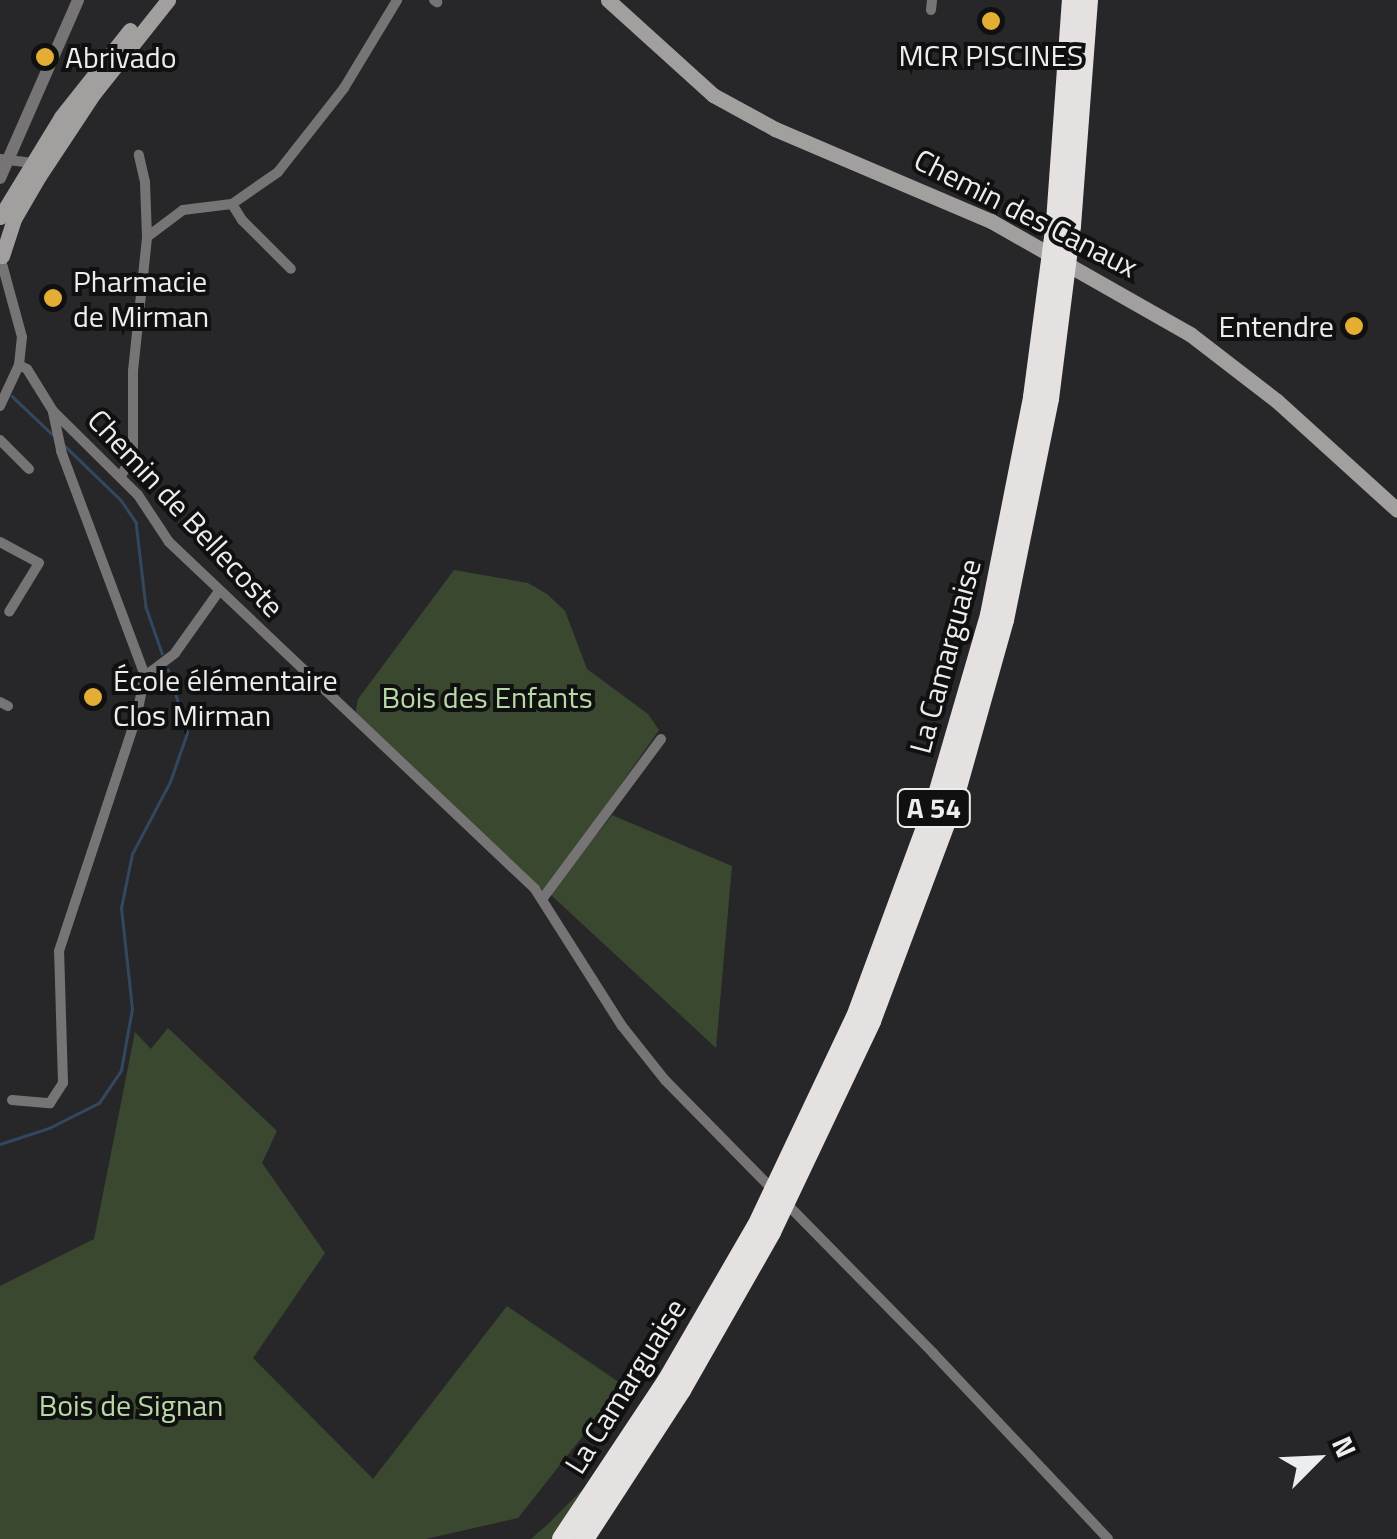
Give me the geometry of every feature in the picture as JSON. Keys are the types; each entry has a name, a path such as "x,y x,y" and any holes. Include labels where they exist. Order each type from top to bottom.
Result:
{"highway":[{"name":"La Camarguaise","path":"562,1539 696,1332 757,1226 856,1017 916,861 971,688 1005,548 1036,380 1056,222 1072,0"},
{"name":"La Camarguaise","path":"588,1539 735,1297 830,1114 910,924 964,768 1021,552 1049,399 1071,226 1088,0"},
{"path":"641,1410 696,1332"}],"main road":[{"path":"0,217 61,117 155,0"},
{"path":"1,256 14,220 39,176 94,93 168,0"},
{"name":"Chemin des Canaux","path":"608,0 713,94 775,129 917,186 1030,242 1218,353 1397,510"}],"street":[{"path":"0,178 4,161 78,0"},
{"path":"147,237 183,210 232,204 278,172 312,134 397,0"},
{"path":"122,476 132,454 133,372 147,237 146,182 139,154"},
{"path":"4,161 34,163"},
{"path":"232,204 242,220 291,269"},
{"path":"0,406 20,365 22,337 1,256"},
{"path":"0,290 17,310"},
{"name":"Chemin de Bellecoste","path":"20,365 28,368 53,411 122,476 169,542 543,898 633,1040 665,1080 1108,1539"},
{"path":"12,1100 50,1103 63,1083 60,950 136,718 145,676 54,432 53,411"},
{"path":"0,440 29,469"},
{"path":"0,542 39,563 8,612"},
{"path":"145,676 175,653 220,591"},
{"path":"543,898 661,739"}],"green space":[{"name":"Bois des Enfants","path":"454,570 528,583 547,594 565,611 587,669 648,714 659,730 545,892 355,716 358,699"},
{"path":"612,815 732,866 716,1048 550,894"},
{"name":"Bois de Signan","path":"168,1028 277,1131 262,1163 325,1253 253,1358 373,1479 507,1306 623,1385 518,1518 426,1539 0,1539 0,1286 94,1239 135,1032 151,1049"},
{"path":"584,1488 552,1539 531,1539 548,1524"}],"waterway":[{"path":"12,396 52,434"},
{"path":"65,446 121,500 136,522 146,607 162,653"},
{"path":"0,1144 49,1128 99,1103 121,1070 132,1009 121,908 132,854 170,782 187,733 168,670"}],"place":[{"name":"MCR PISCINES","path":"991,21"},
{"name":"Abrivado","path":"45,57"},
{"name":"Pharmacie de Mirman","path":"53,298"},
{"name":"Entendre","path":"1354,326"},
{"name":"École élémentaire Clos Mirman","path":"93,697"}]}
